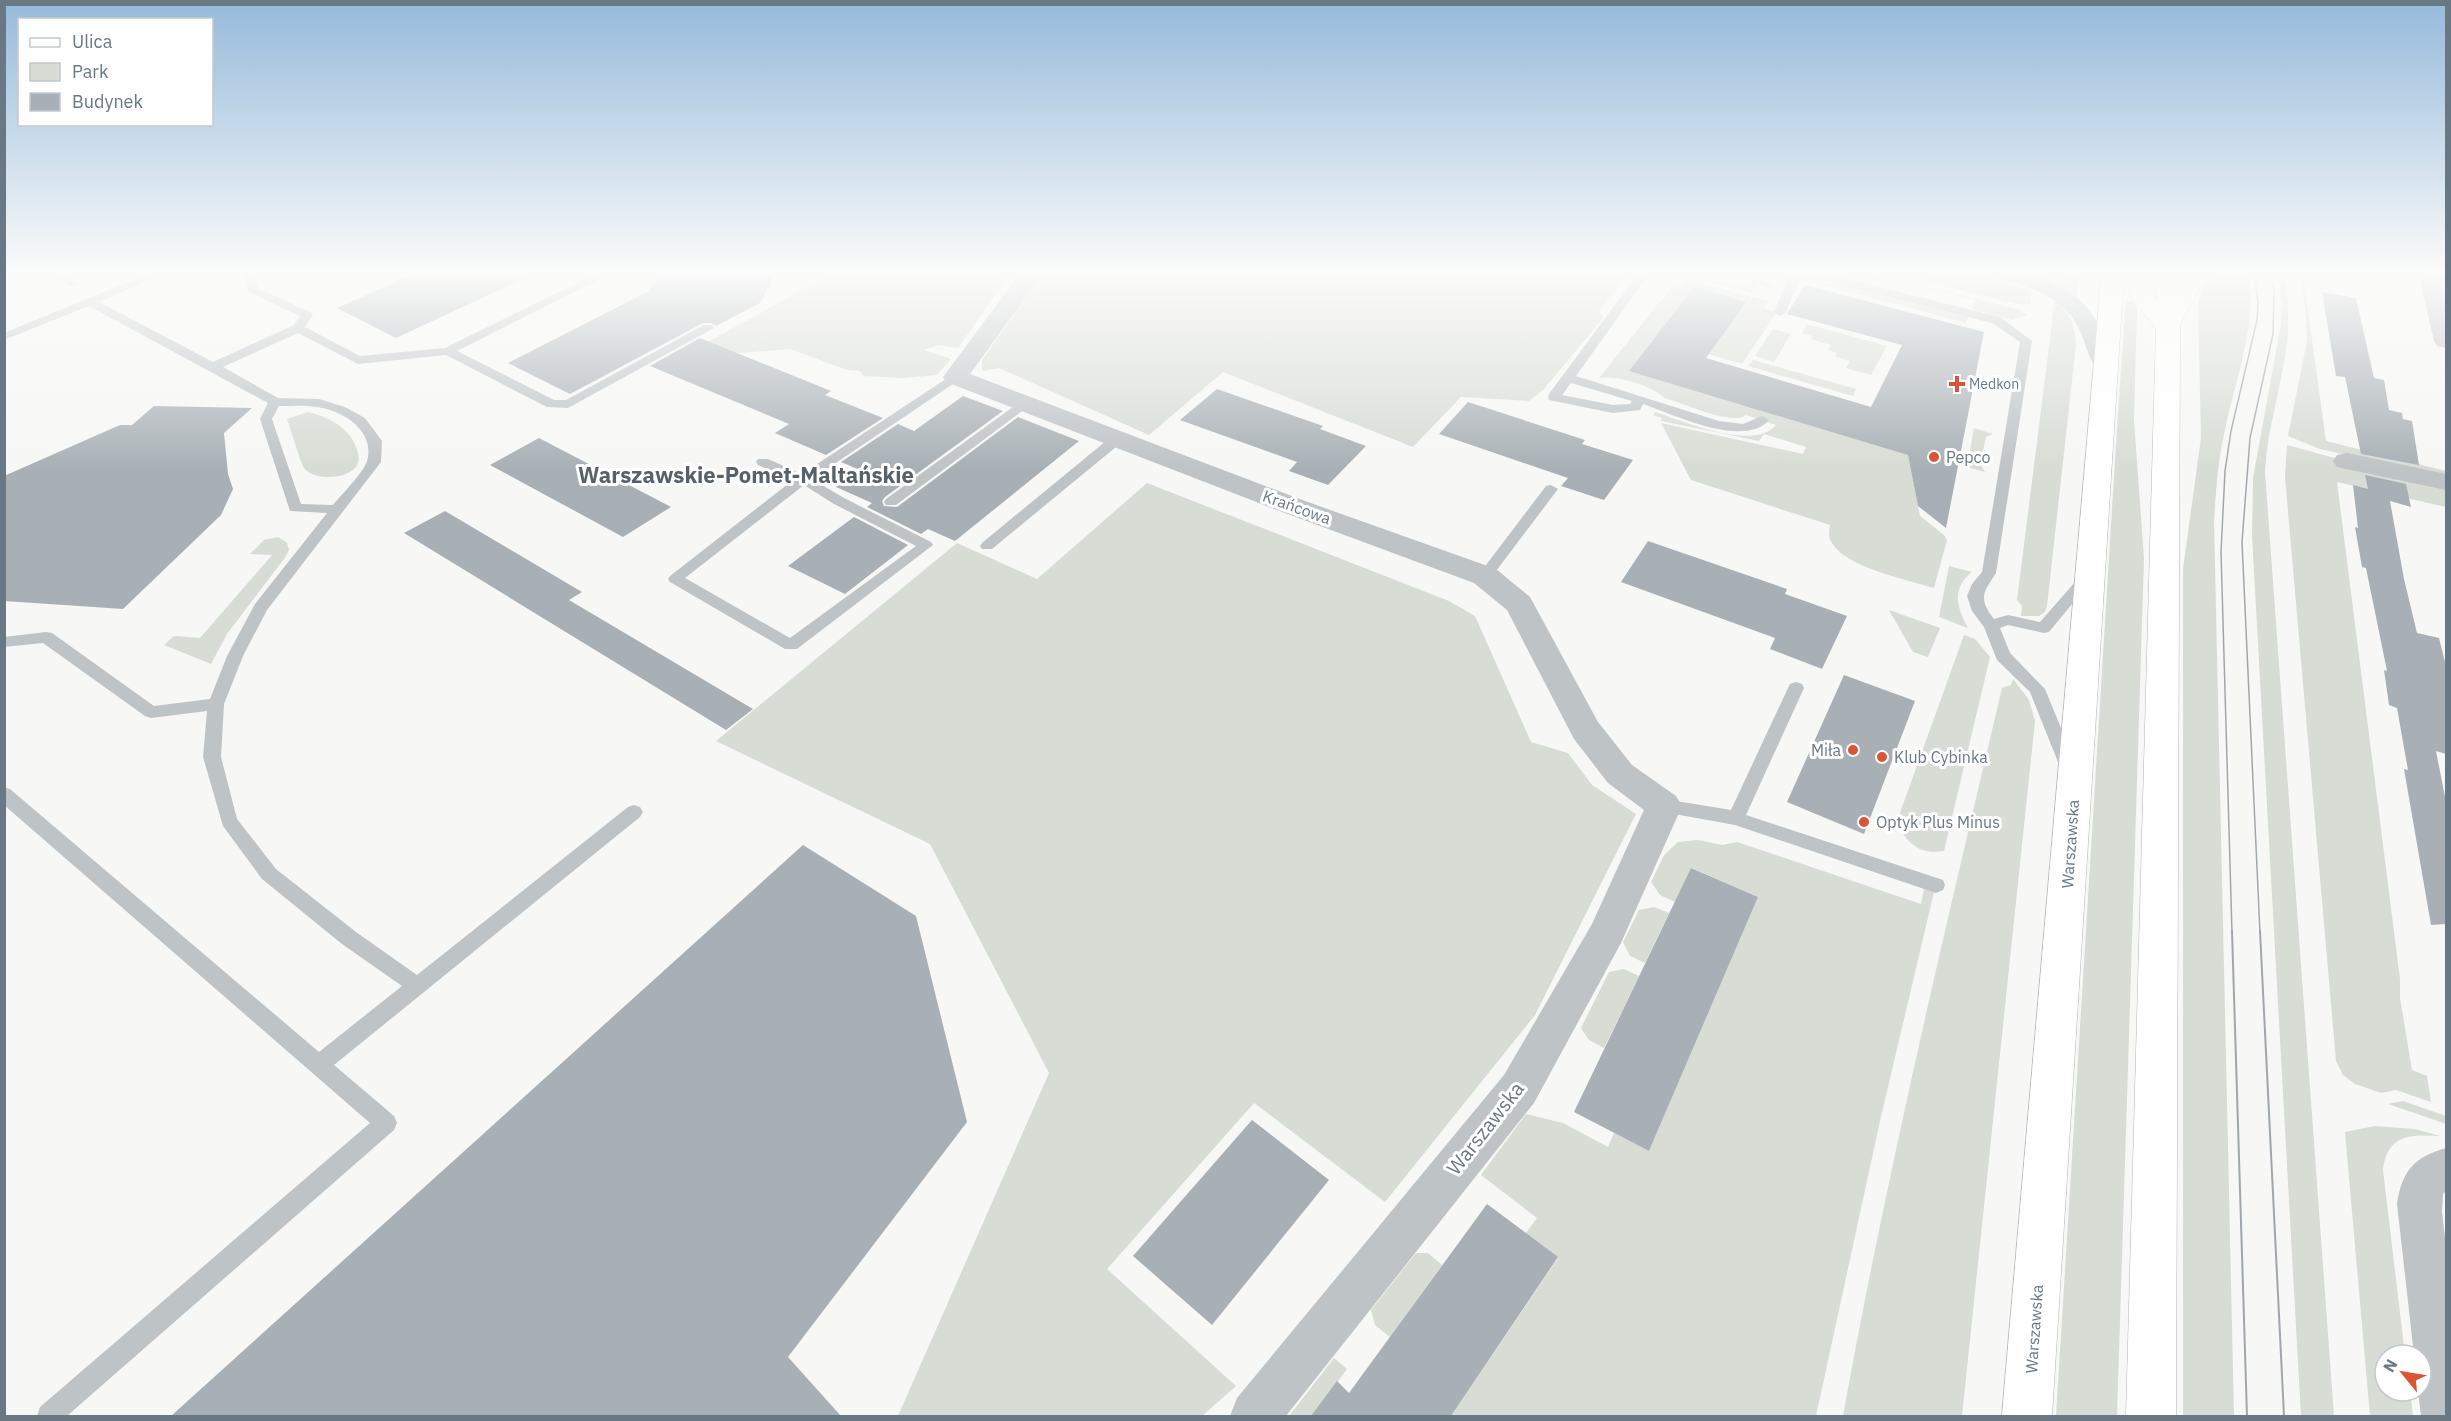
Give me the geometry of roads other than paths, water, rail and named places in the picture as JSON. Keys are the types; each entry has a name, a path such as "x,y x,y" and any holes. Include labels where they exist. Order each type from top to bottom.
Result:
{"main road":[{"name":"Warszawska","path":"2027,1416 2108,337"},
{"path":"2151,1416 2168,337"}],"street":[{"path":"955,377 985,337"},
{"path":"2093,337 2106,365"},
{"name":"Krańcowa","path":"955,377 1485,576 1518,604 1586,730 1620,774 1664,806"},
{"path":"2347,461 2446,482"},
{"name":"Warszawska","path":"1255,1416 1519,1089 1607,932 1664,806"},
{"path":"2446,1169 2432,1174 2421,1188 2420,1231 2437,1285 2446,1416"}],"lane":[{"path":"156,337 275,402 319,403 340,410 360,421 375,441 374,462 260,608 235,656 216,704 212,757 229,821 269,874 349,938 417,986"},
{"path":"213,367 278,337"},
{"path":"315,337 358,360 448,351 476,337"},
{"path":"448,351 552,404 568,404 691,337"},
{"path":"1598,337 1554,397 1613,409 1635,407 1639,399"},
{"path":"2021,337 2026,341 1989,573 1980,584 1975,596 1980,611 1991,625 2003,656 2037,689 2075,785"},
{"path":"763,462 803,479 839,501 926,544 790,645 675,579 803,479 955,377"},
{"path":"1569,378 1726,426 1742,428 1754,426 1762,420"},
{"path":"275,402 266,419 295,508 337,509"},
{"path":"891,502 1024,403"},
{"path":"987,546 1117,439"},
{"path":"1485,576 1551,489"},
{"path":"1991,625 2008,620 2044,628 2091,574"},
{"path":"4,642 46,638 151,712 216,704"},
{"path":"1736,818 1796,688"},
{"path":"4,794 386,1123 49,1416"},
{"path":"1664,806 1736,818 1936,885"},
{"path":"319,1065 634,812"}],"tram line":[{"path":"2232,933 2221,552 2225,471 2231,431 2253,337"},
{"path":"2260,933 2242,542 2250,438 2272,337"},
{"path":"2232,931 2247,1416"},
{"path":"2260,931 2284,1416"}],"place":[{"name":"Medkon","path":"1957,384"},
{"name":"Pepco","path":"1934,457"},
{"name":"Miła","path":"1853,750"},
{"name":"Klub Cybinka","path":"1882,757"},
{"name":"Optyk Plus Minus","path":"1864,822"}],"district":[{"name":"Warszawskie-Pomet-Maltańskie","path":"746,474"}]}
